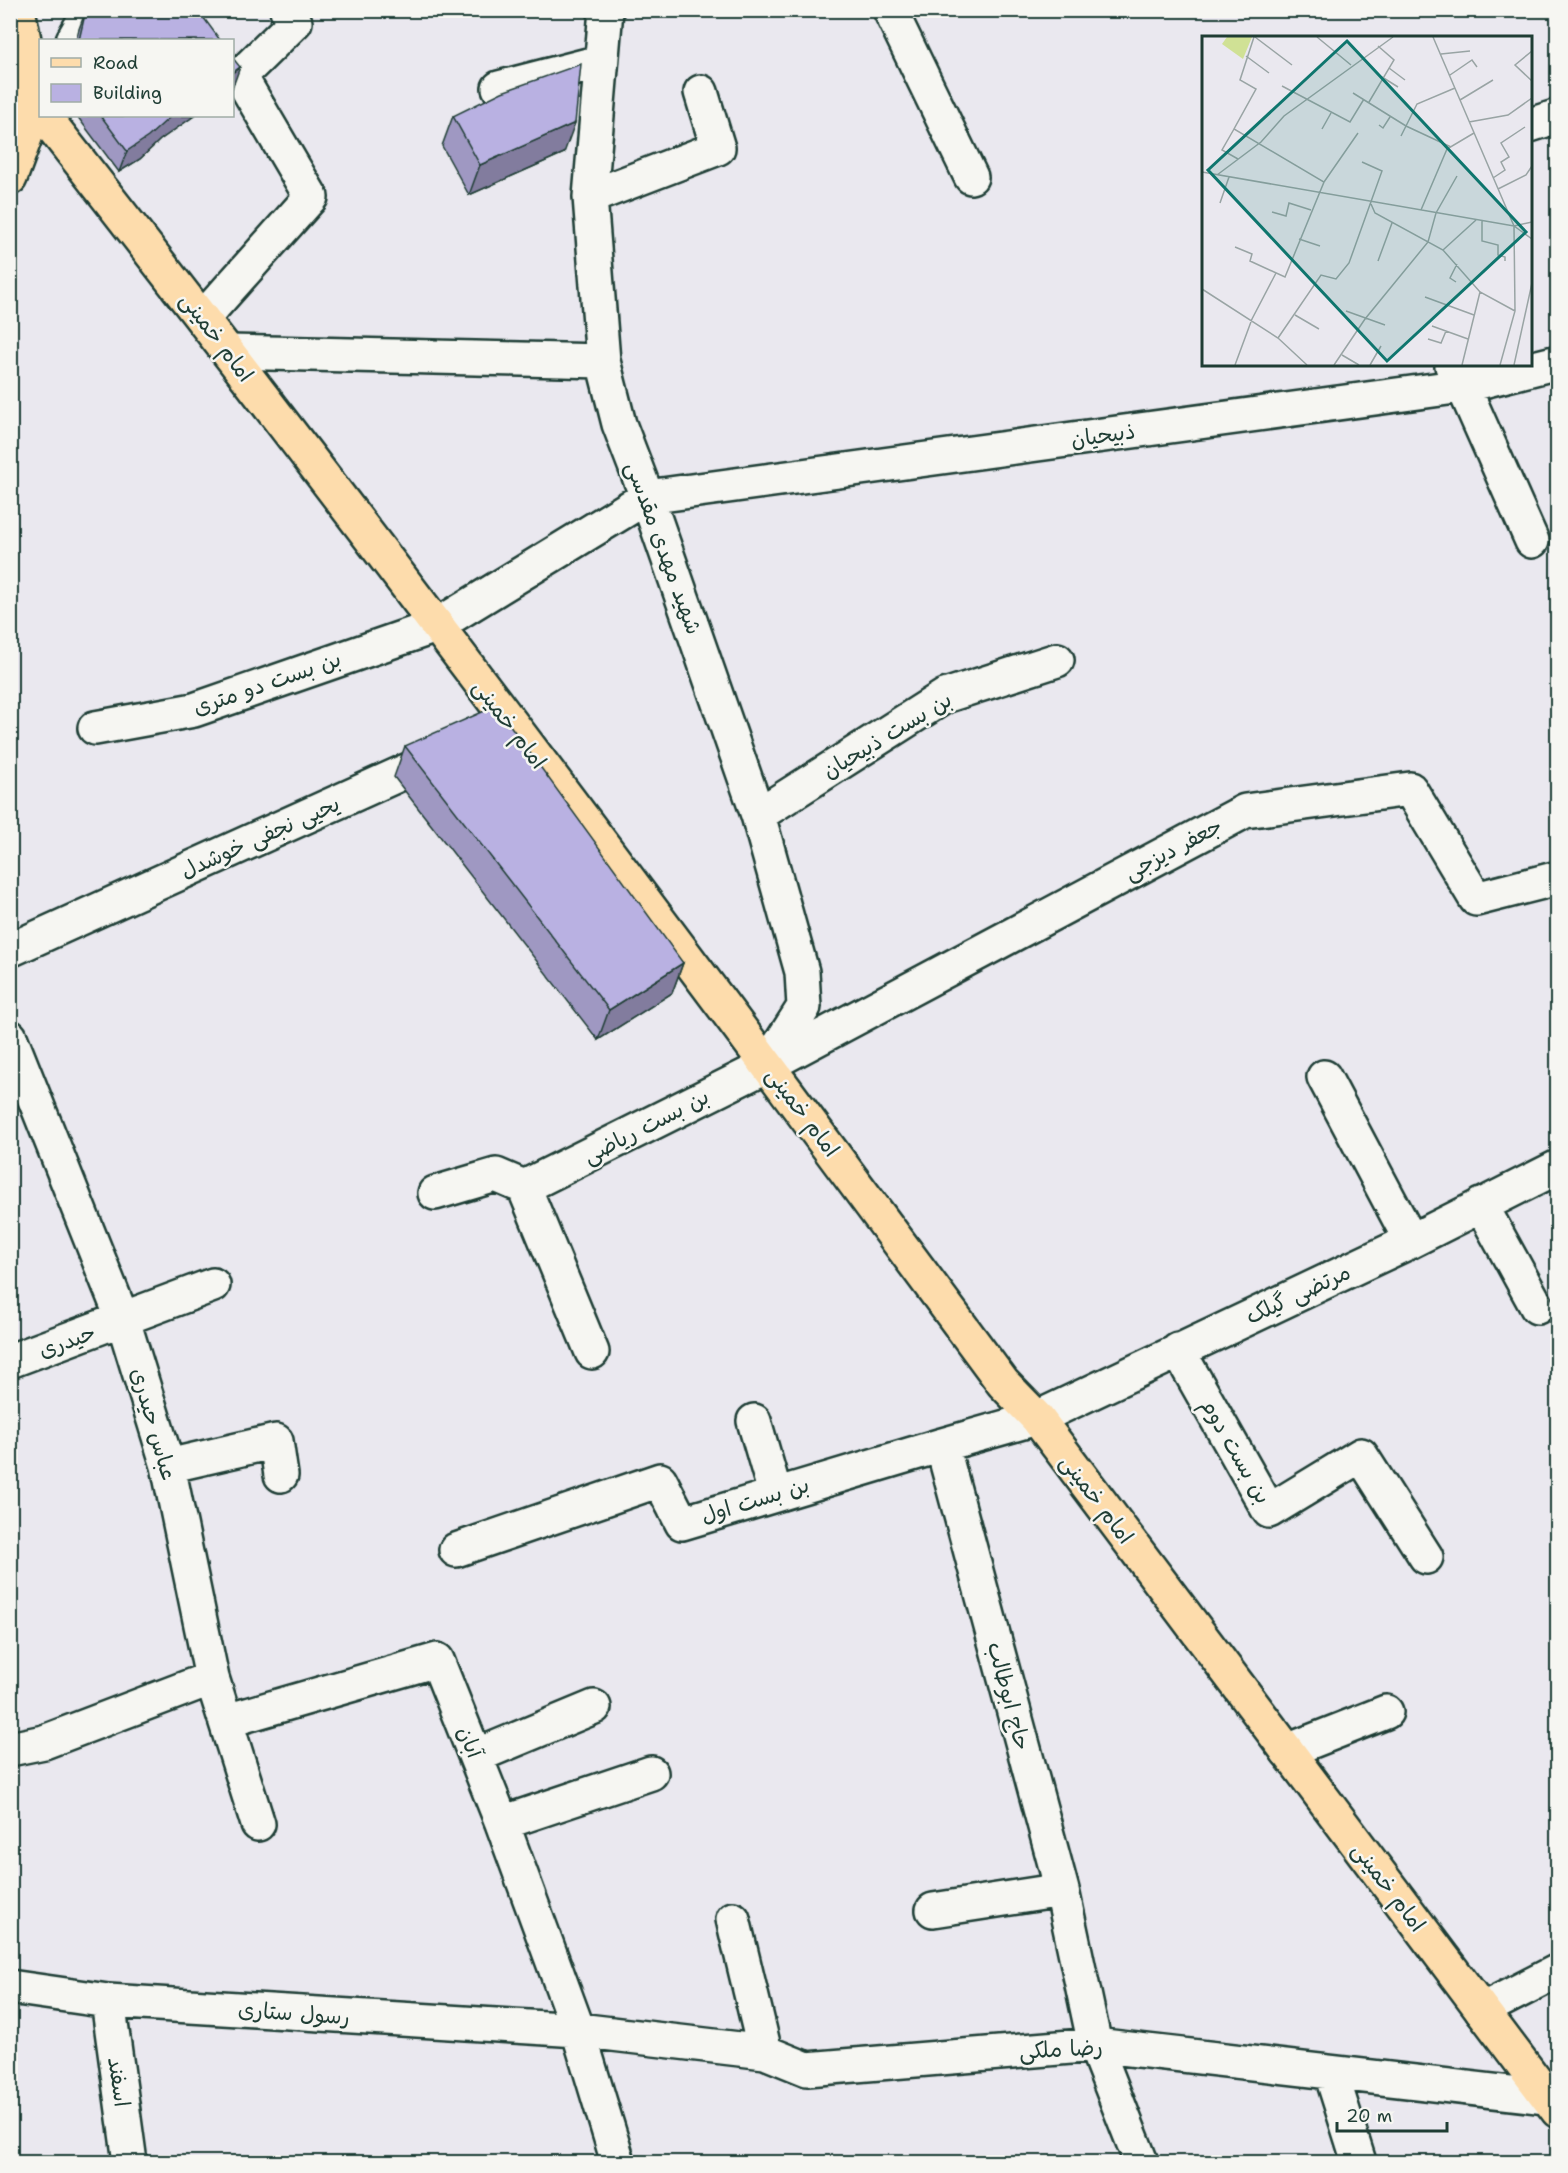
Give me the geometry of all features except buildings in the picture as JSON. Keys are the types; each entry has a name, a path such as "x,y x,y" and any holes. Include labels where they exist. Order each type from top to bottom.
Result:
{"main road":[{"path":"10,177 35,104 18,10"},
{"name":"امام خمینی","path":"45,117 203,318 436,626 487,735 768,1065 1003,1383 1037,1418 1552,2104"}],"street":[{"path":"74,39 90,10"},
{"path":"203,318 311,197 240,76 295,22 287,10"},
{"name":"شهید مهدی مقدسی","path":"606,10 590,197 603,361 619,424 647,497 758,815 802,972 804,1007 768,1065"},
{"path":"890,10 971,177"},
{"path":"499,88 602,62"},
{"path":"590,197 718,148 701,92"},
{"path":"1532,124 1557,116"},
{"path":"229,352 603,361"},
{"name":"ذبیحیان","path":"1532,365 1557,362"},
{"name":"ذبیحیان","path":"647,497 1526,366"},
{"path":"1457,375 1532,541"},
{"name":"بن بست دو متری","path":"95,728 194,710 436,626 647,497"},
{"name":"بن بست ذبیحیان","path":"758,815 945,696 1057,660"},
{"name":"یحیی نجفی خوشدل","path":"10,950 487,735"},
{"name":"جعفر دیزجی","path":"768,1065 1245,811 1410,789 1476,899 1557,878"},
{"name":"عباس حیدری","path":"10,1037 123,1320 168,1466 212,1677 258,1824"},
{"name":"بن بست ریاضی","path":"524,1187 768,1065"},
{"path":"1324,1077 1411,1241"},
{"name":"مرتضی گیلک","path":"1037,1418 1411,1241 1557,1167"},
{"path":"435,1193 496,1175 524,1187 592,1352"},
{"path":"1481,1205 1537,1307"},
{"name":"حیدری","path":"10,1361 213,1285"},
{"name":"بن بست دوم","path":"1178,1350 1269,1511 1362,1455 1426,1557"},
{"path":"942,1445 1037,1418"},
{"path":"754,1421 776,1493"},
{"path":"168,1466 276,1442 281,1475"},
{"name":"بن بست اول","path":"456,1550 660,1480 682,1522 942,1445"},
{"name":"حاج ابوطالب","path":"942,1445 1062,1890 1095,2045 1141,2163"},
{"name":"آبان","path":"226,1721 437,1660 502,1822 578,2031 618,2163"},
{"path":"10,1749 44,1742 212,1677"},
{"path":"476,1756 594,1707"},
{"path":"1287,1751 1386,1712"},
{"path":"502,1822 651,1773"},
{"path":"933,1910 1062,1890"},
{"path":"734,1919 765,2052"},
{"path":"1482,2010 1557,1971"},
{"name":"رسول ستاری","path":"10,1987 108,2001 578,2031"},
{"name":"اسفند","path":"108,2001 129,2163"},
{"name":"رضا ملکی","path":"578,2031 765,2052 807,2068 1095,2045 1331,2073 1552,2104"},
{"path":"1331,2073 1359,2163"}]}
